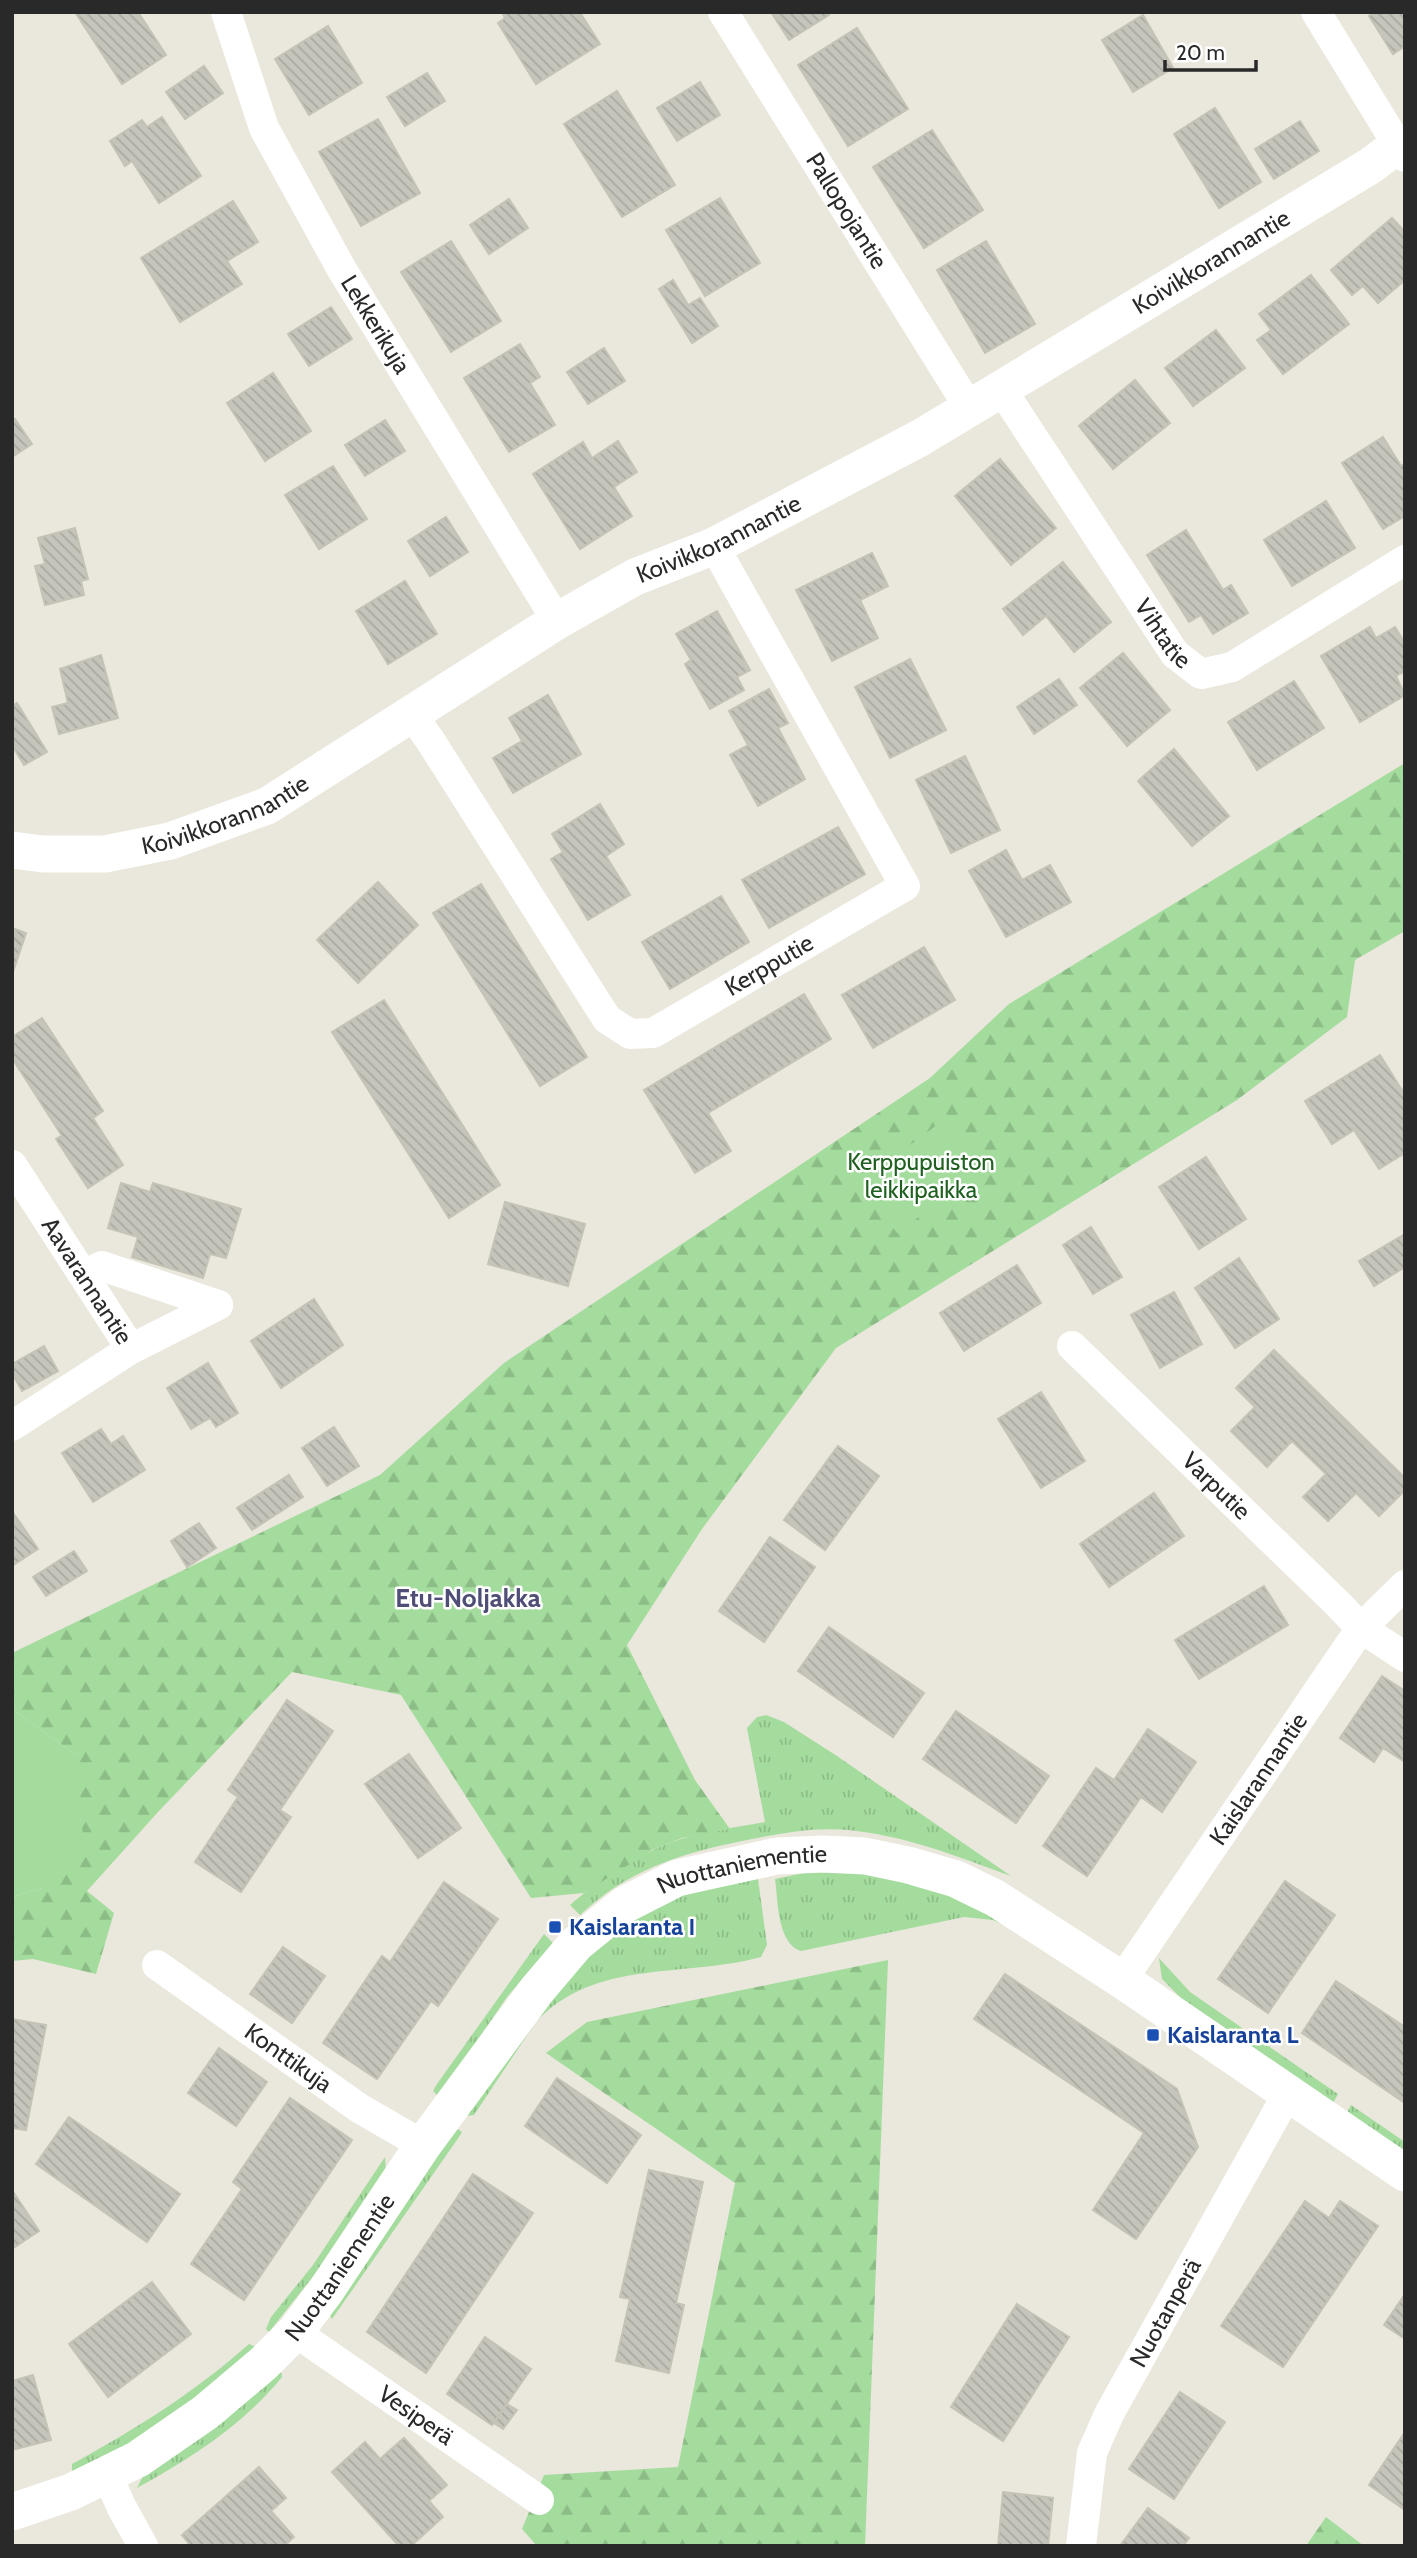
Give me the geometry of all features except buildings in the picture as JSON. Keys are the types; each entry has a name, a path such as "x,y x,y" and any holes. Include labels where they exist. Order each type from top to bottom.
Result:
{"street":[{"name":"Lekkerikuja","path":"226,12 264,128 341,268 557,621"},
{"name":"Pallopojantie","path":"723,12 970,409"},
{"path":"1316,12 1401,152"},
{"name":"Koivikkorannantie","path":"12,850 43,854 105,854 170,841 267,806 557,621 635,577 715,546 908,445 1370,166 1401,152"},
{"name":"Vihtatie","path":"1002,390 1175,654 1201,674 1232,667 1405,560"},
{"name":"Kerpputie","path":"412,715 607,1019 630,1034 653,1033 905,886 715,546"},
{"name":"Aavarannantie","path":"12,1165 131,1349 12,1426"},
{"path":"84,1275 102,1266 218,1305 131,1349"},
{"name":"Varputie","path":"1072,1346 1361,1628 1405,1657"},
{"name":"Kaislarannantie","path":"1122,1980 1361,1628 1405,1585"},
{"name":"Nuottaniementie","path":"12,2512 71,2492 138,2459 237,2388 295,2332 361,2241 423,2145 537,1990 576,1944 624,1905 677,1878 777,1856 823,1854 865,1856 956,1879 995,1898 1122,1980 1405,2174"},
{"name":"Konttikuja","path":"157,1965 339,2094 423,2145"},
{"name":"Nuotanperä","path":"1081,2546 1092,2453 1109,2414 1288,2093"},
{"name":"Vesiperä","path":"295,2332 539,2500"},
{"path":"107,2474 143,2546"}],"green space":[{"path":"1405,763 1405,931 1355,960 1347,1017 1237,1100 836,1348 702,1529 627,1645 695,1780 730,1829 682,1838 652,1850 584,1893 531,1898 401,1695 292,1672 158,1812 87,1891 114,1913 96,1974 33,1959 12,1961 12,1897 43,1888 78,1756 12,1709 12,1653 380,1475 504,1363 930,1078 1009,1004"},
{"name":"Kerppupuiston leikkipaikka","path":"945,1119 983,1169 897,1233 859,1183"},
{"path":"12,1709 78,1756 83,1842 43,1888 12,1897"},
{"path":"766,1715 784,1722 837,1756 1011,1876 931,1848 890,1837 848,1830 808,1830 742,1841 676,1858 617,1886 580,1915 570,1905 636,1858 691,1836 765,1822 747,1728 757,1717"},
{"path":"818,1870 890,1876 952,1890 1010,1928 993,1920 964,1917 801,1951 787,1940 783,1930 775,1879"},
{"path":"758,1879 767,1945 761,1957 613,1979 586,1988 560,2002 536,2022 474,2115 467,2116 532,2015 588,1955 654,1904 706,1886"},
{"path":"544,1934 553,1943 507,1997 439,2097 433,2091 437,2084"},
{"path":"1159,1958 1190,1992 1338,2094 1333,2103 1181,1998 1162,1979"},
{"path":"888,1960 865,2546 537,2546 522,2529 544,2475 678,2467 735,2183 546,2053 587,2022"},
{"path":"1351,2105 1405,2142 1405,2153 1347,2113"},
{"path":"455,2127 462,2132 459,2137 332,2319 329,2314"},
{"path":"385,2157 386,2174 319,2269 269,2332 266,2329 271,2317 313,2265"},
{"path":"249,2344 256,2347 223,2380 134,2442 72,2472 72,2464 164,2409 208,2378"},
{"path":"280,2367 282,2377 233,2425 177,2465 137,2488 146,2470"},
{"path":"1326,2517 1364,2546 1306,2546"}],"place":[{"name":"Kaislaranta I","path":"555,1927"},
{"name":"Kaislaranta L","path":"1153,2035"}],"district":[{"name":"Etu-Noljakka","path":"468,1598"}]}
